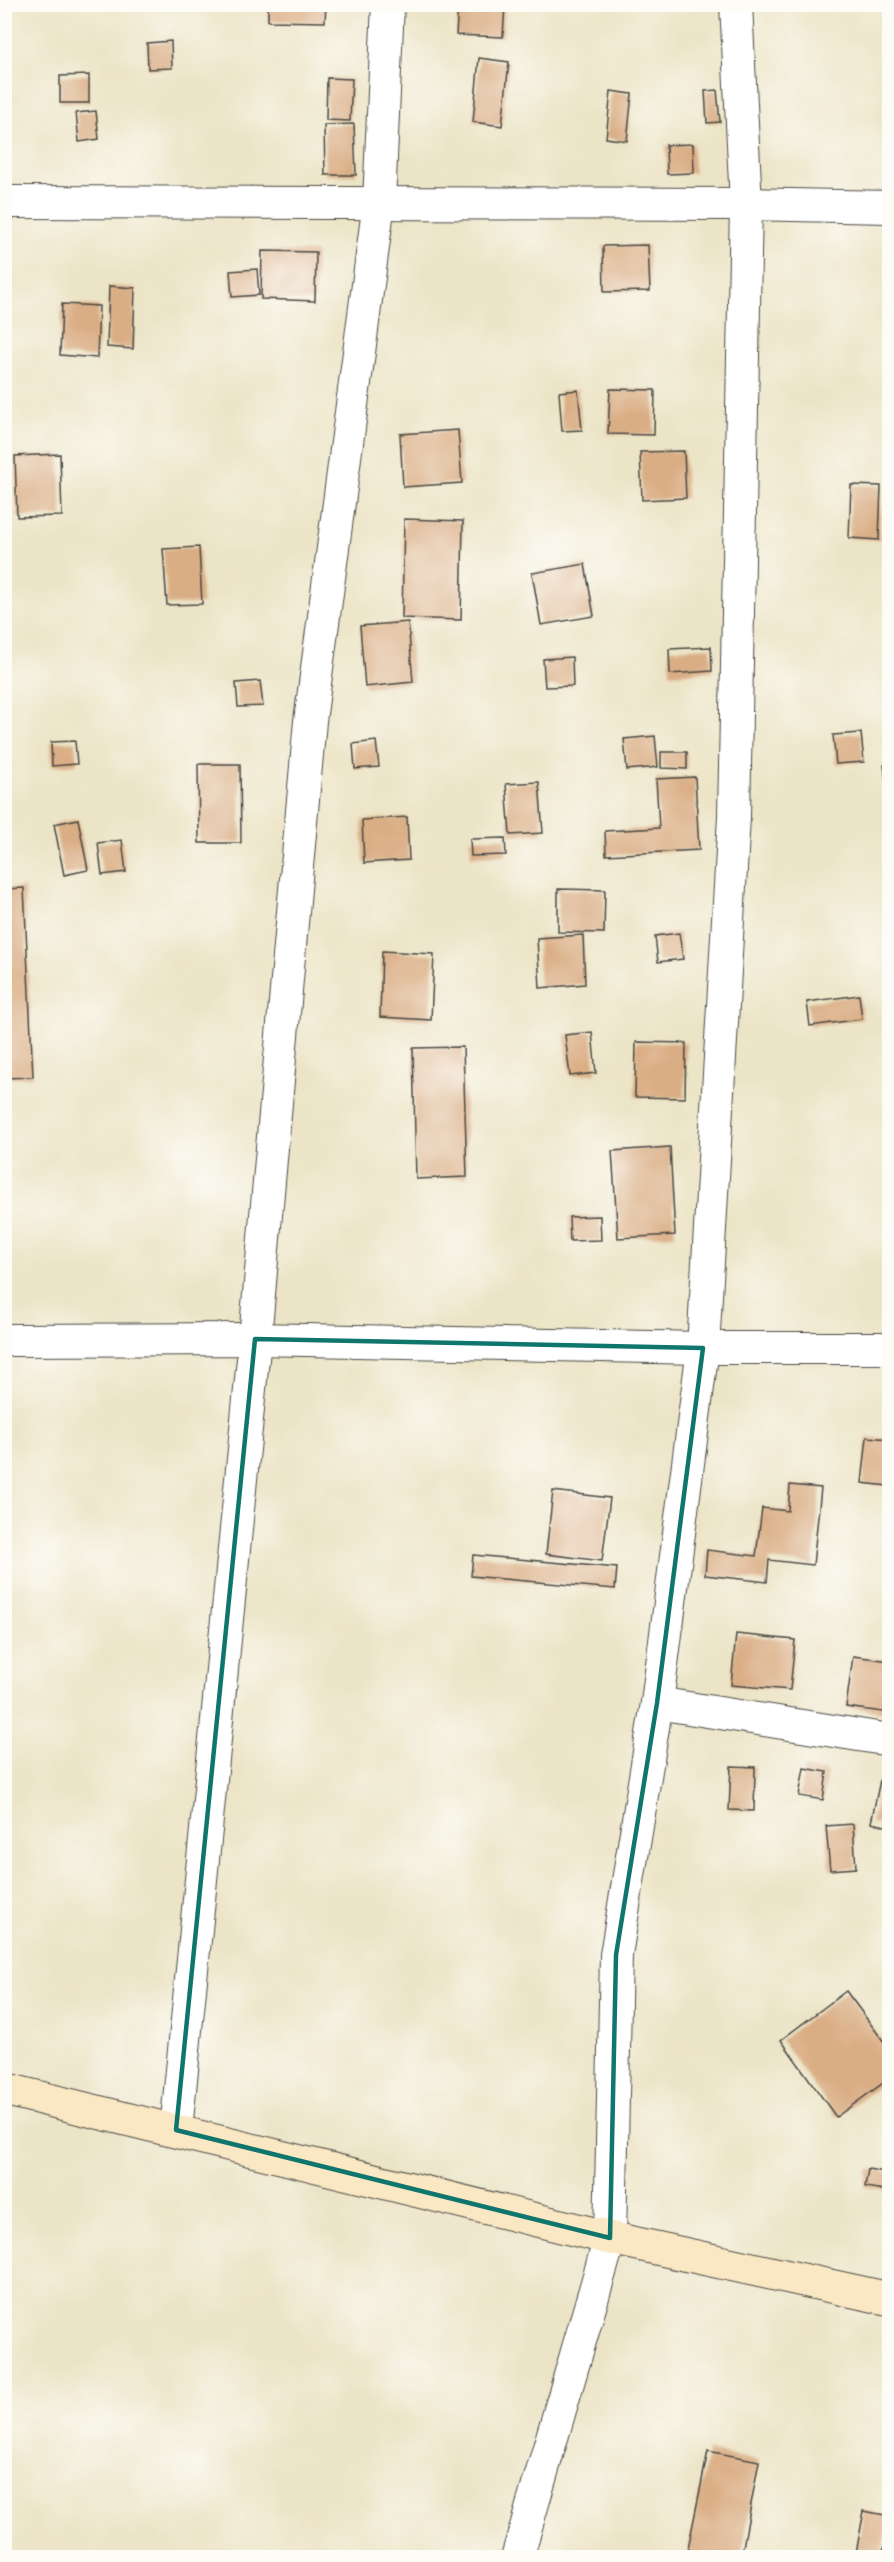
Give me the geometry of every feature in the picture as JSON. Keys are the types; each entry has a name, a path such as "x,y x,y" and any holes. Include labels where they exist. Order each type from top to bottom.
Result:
{"main road":[{"path":"4,2089 610,2238 890,2299"}],"street":[{"path":"176,2130 255,1339 310,721 380,202 388,4"},
{"path":"517,2558 610,2238 616,1955 657,1703 703,1348 734,818 746,204 736,4"},
{"path":"4,202 746,204 890,207"},
{"path":"4,1340 255,1339 703,1348 890,1348"},
{"path":"657,1703 890,1740"}],"highlighted area":[{"path":"255,1339 703,1348 657,1703 616,1955 610,2238 176,2130"}],"building":[{"path":"268,4 326,4 325,22 268,21"},
{"path":"458,4 505,4 503,37 456,35"},
{"path":"171,41 172,68 148,69 147,43"},
{"path":"479,58 509,62 502,126 473,122"},
{"path":"89,75 89,103 60,103 60,76"},
{"path":"327,78 352,79 350,121 326,120"},
{"path":"717,90 720,122 707,123 705,91"},
{"path":"611,91 632,94 627,141 606,138"},
{"path":"96,111 99,139 79,142 76,113"},
{"path":"354,124 356,175 325,175 324,125"},
{"path":"693,144 694,173 667,174 666,145"},
{"path":"648,245 650,291 604,292 603,246"},
{"path":"262,251 316,252 315,301 261,299"},
{"path":"257,269 259,295 232,297 230,271"},
{"path":"109,286 135,288 133,349 107,347"},
{"path":"62,304 99,306 97,358 60,355"},
{"path":"610,389 655,390 654,435 608,434"},
{"path":"578,390 582,430 562,431 559,392"},
{"path":"458,430 462,483 403,487 400,434"},
{"path":"684,451 686,498 642,500 640,452"},
{"path":"60,454 62,516 17,517 15,456"},
{"path":"851,485 881,486 879,540 849,538"},
{"path":"404,519 463,521 461,620 402,618"},
{"path":"199,547 202,604 167,605 163,549"},
{"path":"585,564 594,616 541,625 532,573"},
{"path":"408,622 413,682 365,687 360,626"},
{"path":"711,647 712,671 670,674 669,649"},
{"path":"572,657 573,686 545,687 543,659"},
{"path":"260,681 263,706 238,707 236,683"},
{"path":"861,733 864,762 836,764 833,735"},
{"path":"655,736 658,767 627,770 624,739"},
{"path":"75,741 77,764 52,766 51,742"},
{"path":"376,741 379,767 355,769 353,744"},
{"path":"661,752 687,752 687,769 661,768"},
{"path":"198,764 240,764 241,843 199,843"},
{"path":"890,764 890,799 888,799 884,765"},
{"path":"695,777 699,850 606,855 605,831 659,828 656,779"},
{"path":"539,782 543,833 510,835 506,784"},
{"path":"407,817 409,860 364,863 362,820"},
{"path":"78,819 88,870 64,875 54,824"},
{"path":"505,838 506,855 471,856 470,839"},
{"path":"122,840 126,872 102,875 98,843"},
{"path":"24,888 33,1077 4,1078 4,889"},
{"path":"558,889 605,890 604,933 558,932"},
{"path":"679,933 683,959 658,962 655,936"},
{"path":"583,935 585,984 540,988 537,938"},
{"path":"382,951 434,954 431,1020 380,1017"},
{"path":"859,995 862,1019 810,1026 807,1002"},
{"path":"592,1032 596,1073 570,1076 565,1035"},
{"path":"636,1042 686,1043 685,1098 635,1097"},
{"path":"463,1047 467,1177 416,1179 413,1048"},
{"path":"670,1147 675,1235 618,1238 612,1151"},
{"path":"600,1216 601,1240 570,1241 569,1217"},
{"path":"867,1437 890,1439 890,1539 886,1539 888,1486 862,1483"},
{"path":"790,1485 821,1488 813,1565 769,1560 767,1582 705,1575 707,1550 756,1556 762,1508 788,1511"},
{"path":"553,1491 610,1498 602,1561 546,1554"},
{"path":"473,1555 617,1568 615,1589 471,1576"},
{"path":"736,1634 795,1640 790,1690 731,1685"},
{"path":"853,1656 890,1661 890,1713 846,1707"},
{"path":"731,1766 755,1767 754,1811 729,1810"},
{"path":"804,1768 827,1772 823,1800 799,1796"},
{"path":"880,1780 890,1782 890,1827 871,1823"},
{"path":"853,1824 856,1868 830,1870 826,1826"},
{"path":"846,1991 890,2050 890,2078 836,2117 781,2040"},
{"path":"868,2169 890,2173 890,2191 865,2187"},
{"path":"708,2451 759,2461 741,2558 686,2558"},
{"path":"864,2511 890,2516 882,2558 855,2558"},
{"path":"574,2551 608,2556 608,2558 573,2558"}]}
